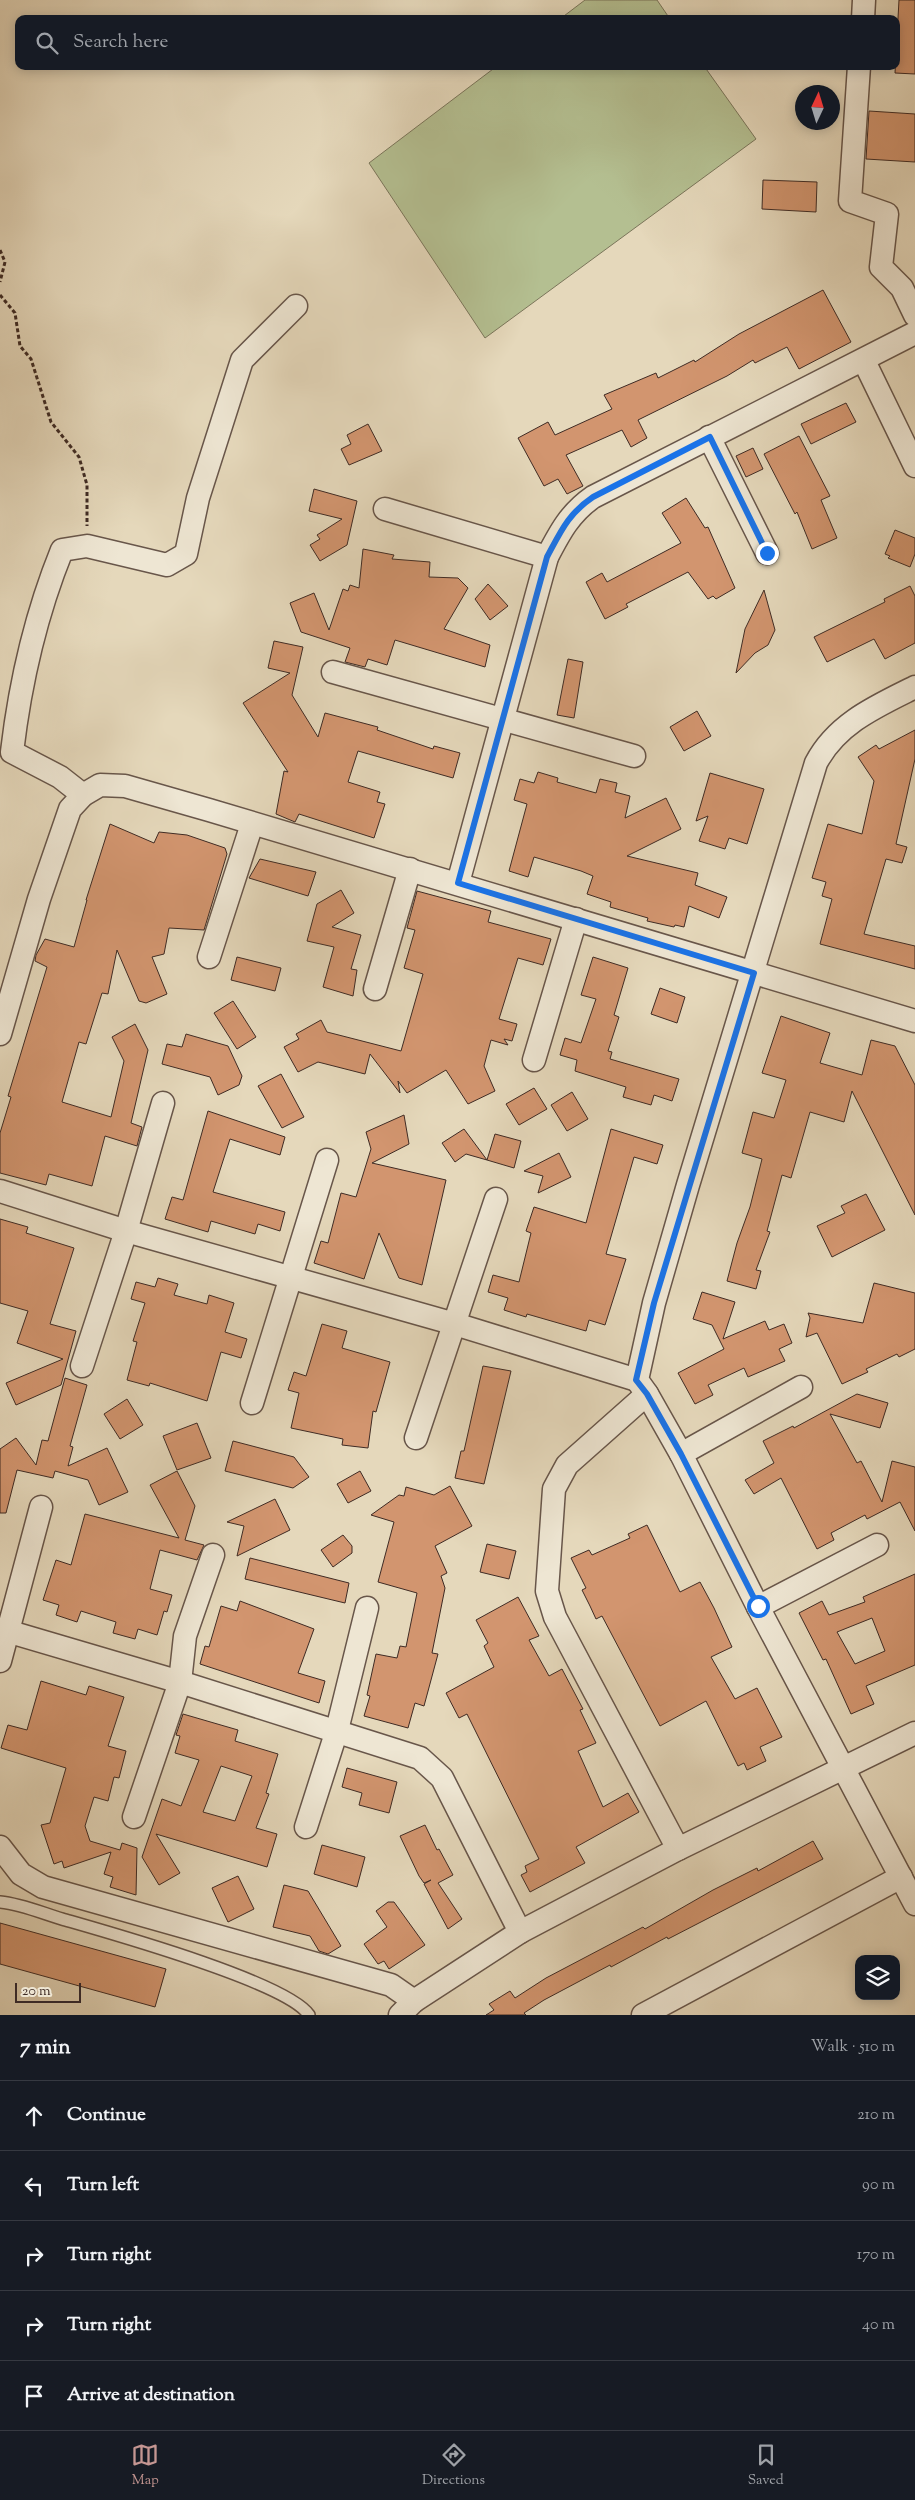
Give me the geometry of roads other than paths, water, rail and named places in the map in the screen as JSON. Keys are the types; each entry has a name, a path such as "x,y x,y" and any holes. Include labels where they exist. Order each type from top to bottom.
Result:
{"street":[{"path":"863,15 864,0"},
{"path":"860,70 850,201 887,214 881,267 902,288 915,315"},
{"path":"83,795 60,777 12,752 17,710 47,586 62,550 87,546 167,565 186,554 198,498 242,360 296,306"},
{"path":"458,883 547,557 565,522 578,508 593,497 864,361 915,333"},
{"path":"864,361 915,466"},
{"path":"710,437 767,553"},
{"path":"385,509 547,557"},
{"path":"333,672 634,756"},
{"path":"678,1849 554,1617 547,1591 554,1488 567,1465 642,1387 654,1303 754,973 803,800 816,763 824,747 839,730 871,709 915,687"},
{"path":"0,1034 39,899 70,810 83,795 100,785 125,786 458,883 915,1020"},
{"path":"209,957 252,824"},
{"path":"375,989 410,869"},
{"path":"534,1060 576,919"},
{"path":"82,1366 126,1231 163,1103"},
{"path":"252,1403 289,1276 327,1160"},
{"path":"0,1191 126,1231 455,1324 642,1387 681,1454 758,1606 915,1904"},
{"path":"416,1438 496,1199"},
{"path":"681,1454 802,1387"},
{"path":"0,1661 4,1631 41,1507"},
{"path":"758,1606 876,1545"},
{"path":"134,1817 180,1682 185,1636 213,1554"},
{"path":"306,1827 337,1730 367,1608"},
{"path":"4,1631 180,1682 337,1730 420,1758 442,1778 520,1932"},
{"path":"0,1847 21,1874 43,1887 391,1984 407,2008 520,1932 678,1849 915,1733"},
{"path":"643,2015 901,1877"}],"lane":[{"path":"0,1902 173,1953 273,1990 305,2009 309,2015"}]}
